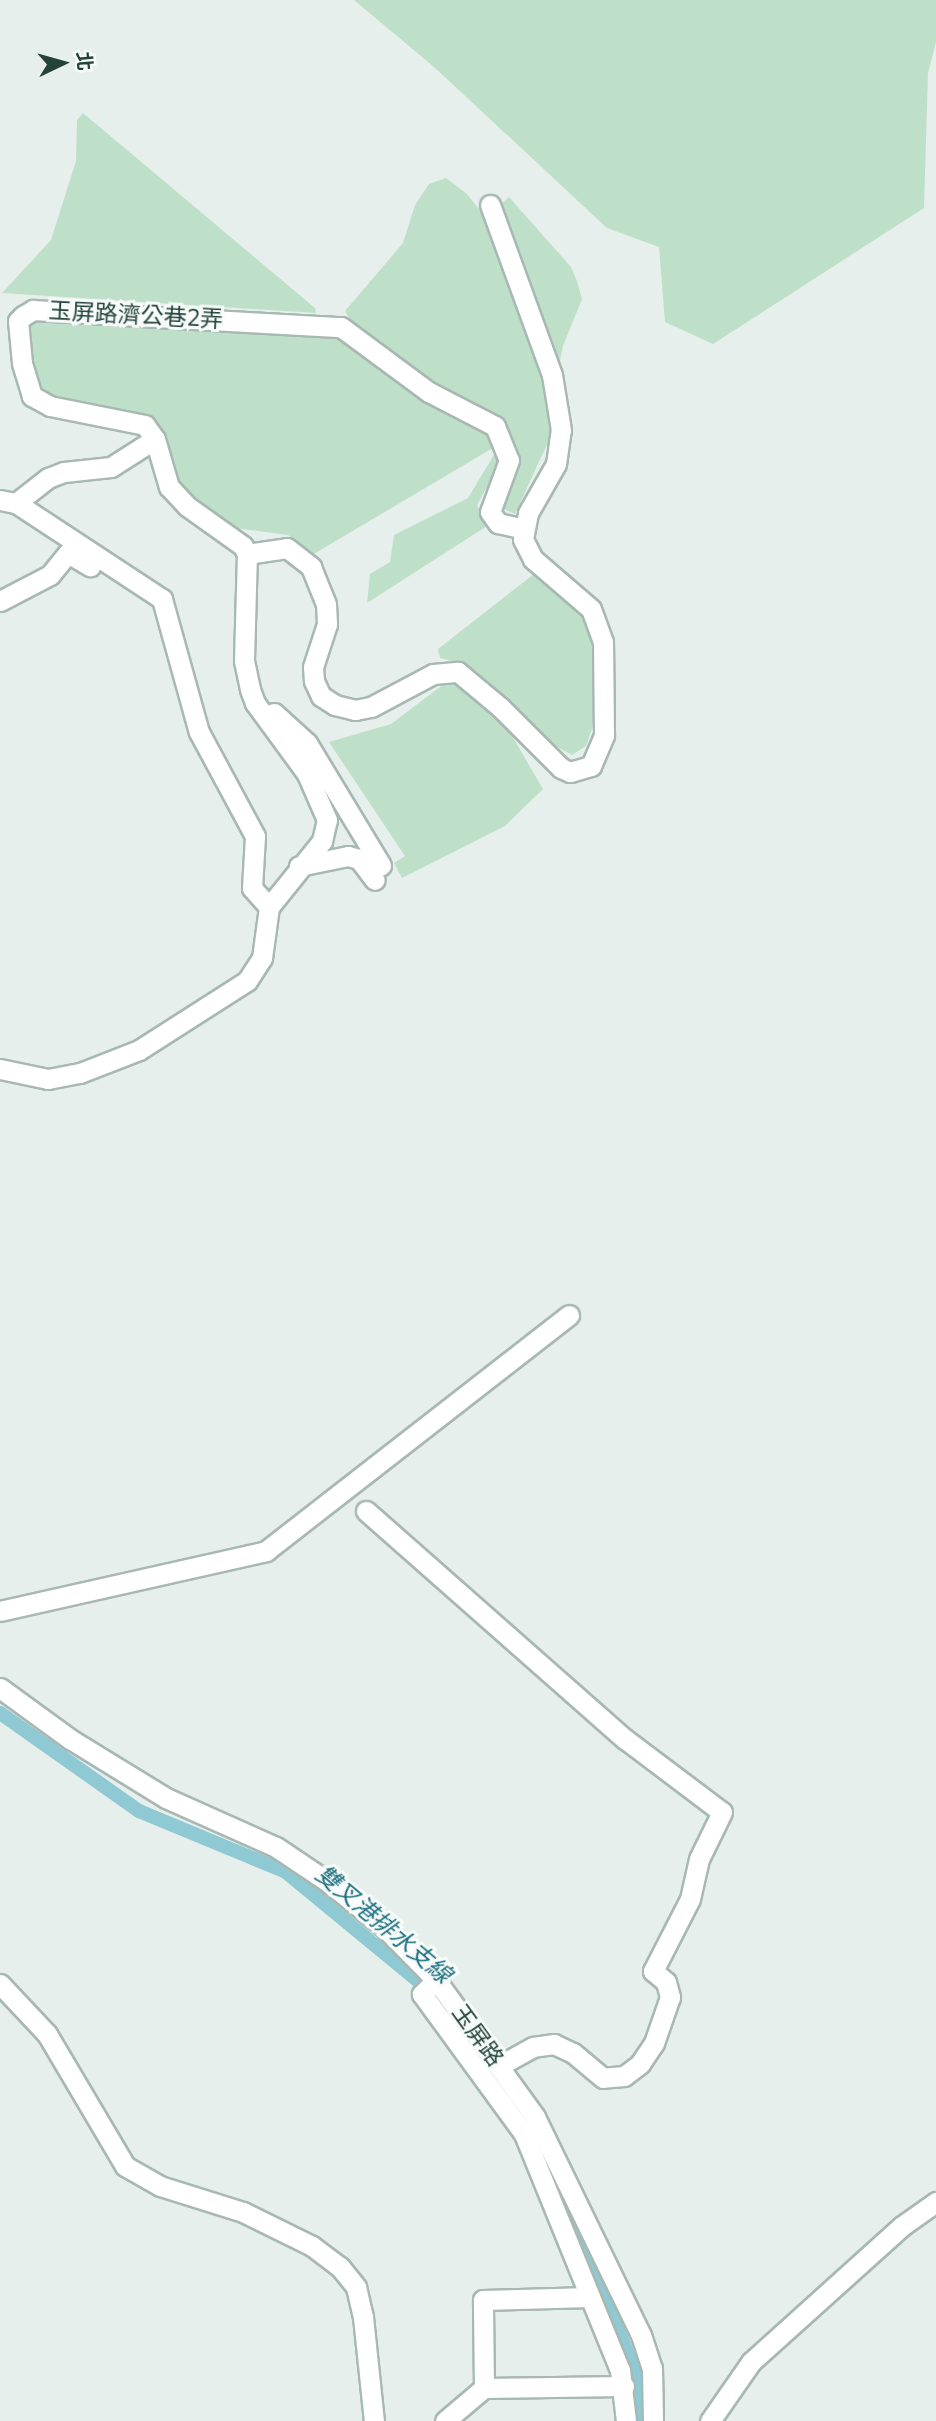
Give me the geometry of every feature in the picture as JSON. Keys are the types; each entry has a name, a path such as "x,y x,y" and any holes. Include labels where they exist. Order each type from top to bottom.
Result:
{"street":[{"path":"247,555 287,548 311,567 326,604 327,624 313,667 314,681 321,696 335,705 355,710 371,707 433,674 458,672 500,707 561,768 581,771 591,766 604,735 600,632 583,599 533,559 523,529 535,496 556,464 561,430 552,375 490,205"},
{"name":"玉屏路濟公巷2弄","path":"155,439 145,425 50,407 32,396 18,321 33,310 341,327 429,392 495,426 509,460 490,512 498,523 523,529"},
{"path":"0,1069 62,1077 139,1050 247,981 262,958 269,907 299,866 322,841 327,820 325,809 307,774 255,703 244,660 247,555 243,546 187,506 169,487 155,439 111,467 48,478 8,501 162,599 199,732 255,835 252,888 269,907"},
{"path":"0,601 50,575 68,553 109,577 116,569"},
{"path":"244,660 259,695 277,718 307,743 378,873 359,859 348,856 299,866"},
{"path":"0,1611 265,1551 569,1315"},
{"path":"366,1511 625,1739 722,1812 699,1859 690,1899 653,1971 666,1982 670,1997 654,2043 640,2064 624,2076 603,2078 573,2053 554,2044 533,2047 499,2066"},
{"name":"玉屏路","path":"0,1688 70,1739 166,1798 276,1847 328,1882 383,1926 436,1980 534,2117 641,2335 652,2368 653,2421"},
{"path":"436,1980 422,1994 524,2134 624,2386 626,2421"},
{"path":"0,1984 47,2034 125,2166 160,2186 243,2212 312,2246 340,2267 356,2287 363,2317 374,2421"},
{"path":"710,2421 751,2362 902,2226 936,2203"},
{"path":"484,2388 483,2300 590,2297"},
{"path":"445,2421 484,2388 624,2386"}],"green space":[{"path":"354,0 936,0 936,42 928,73 924,208 713,344 665,322 659,247 607,228 434,67"},
{"path":"83,113 315,308 316,313 2,293 51,240 76,161 77,120"},
{"path":"446,178 466,193 494,228 544,376 550,438 515,514 497,506 509,445 427,385 352,322 345,311 403,243 415,205 429,184"},
{"path":"509,197 571,267 582,299 563,346 556,379 497,208"},
{"path":"29,313 322,326 484,424 498,445 312,555 288,535 227,527 178,489 155,427 42,393 33,386 22,325"},
{"path":"498,448 498,467 477,505 487,526 367,603 370,574 390,562 394,535 468,498"},
{"path":"539,570 578,603 593,636 593,726 586,746 572,755 550,743 492,685 460,663 440,658 438,649"},
{"path":"444,684 456,685 479,701 508,729 543,789 505,826 402,878 394,863 405,856 329,742 391,724"}],"waterway":[{"name":"雙叉港排水支線","path":"0,1713 139,1811 286,1872 434,1994"},
{"name":"雙叉港排水支線","path":"558,2186 634,2369 637,2421"}]}
